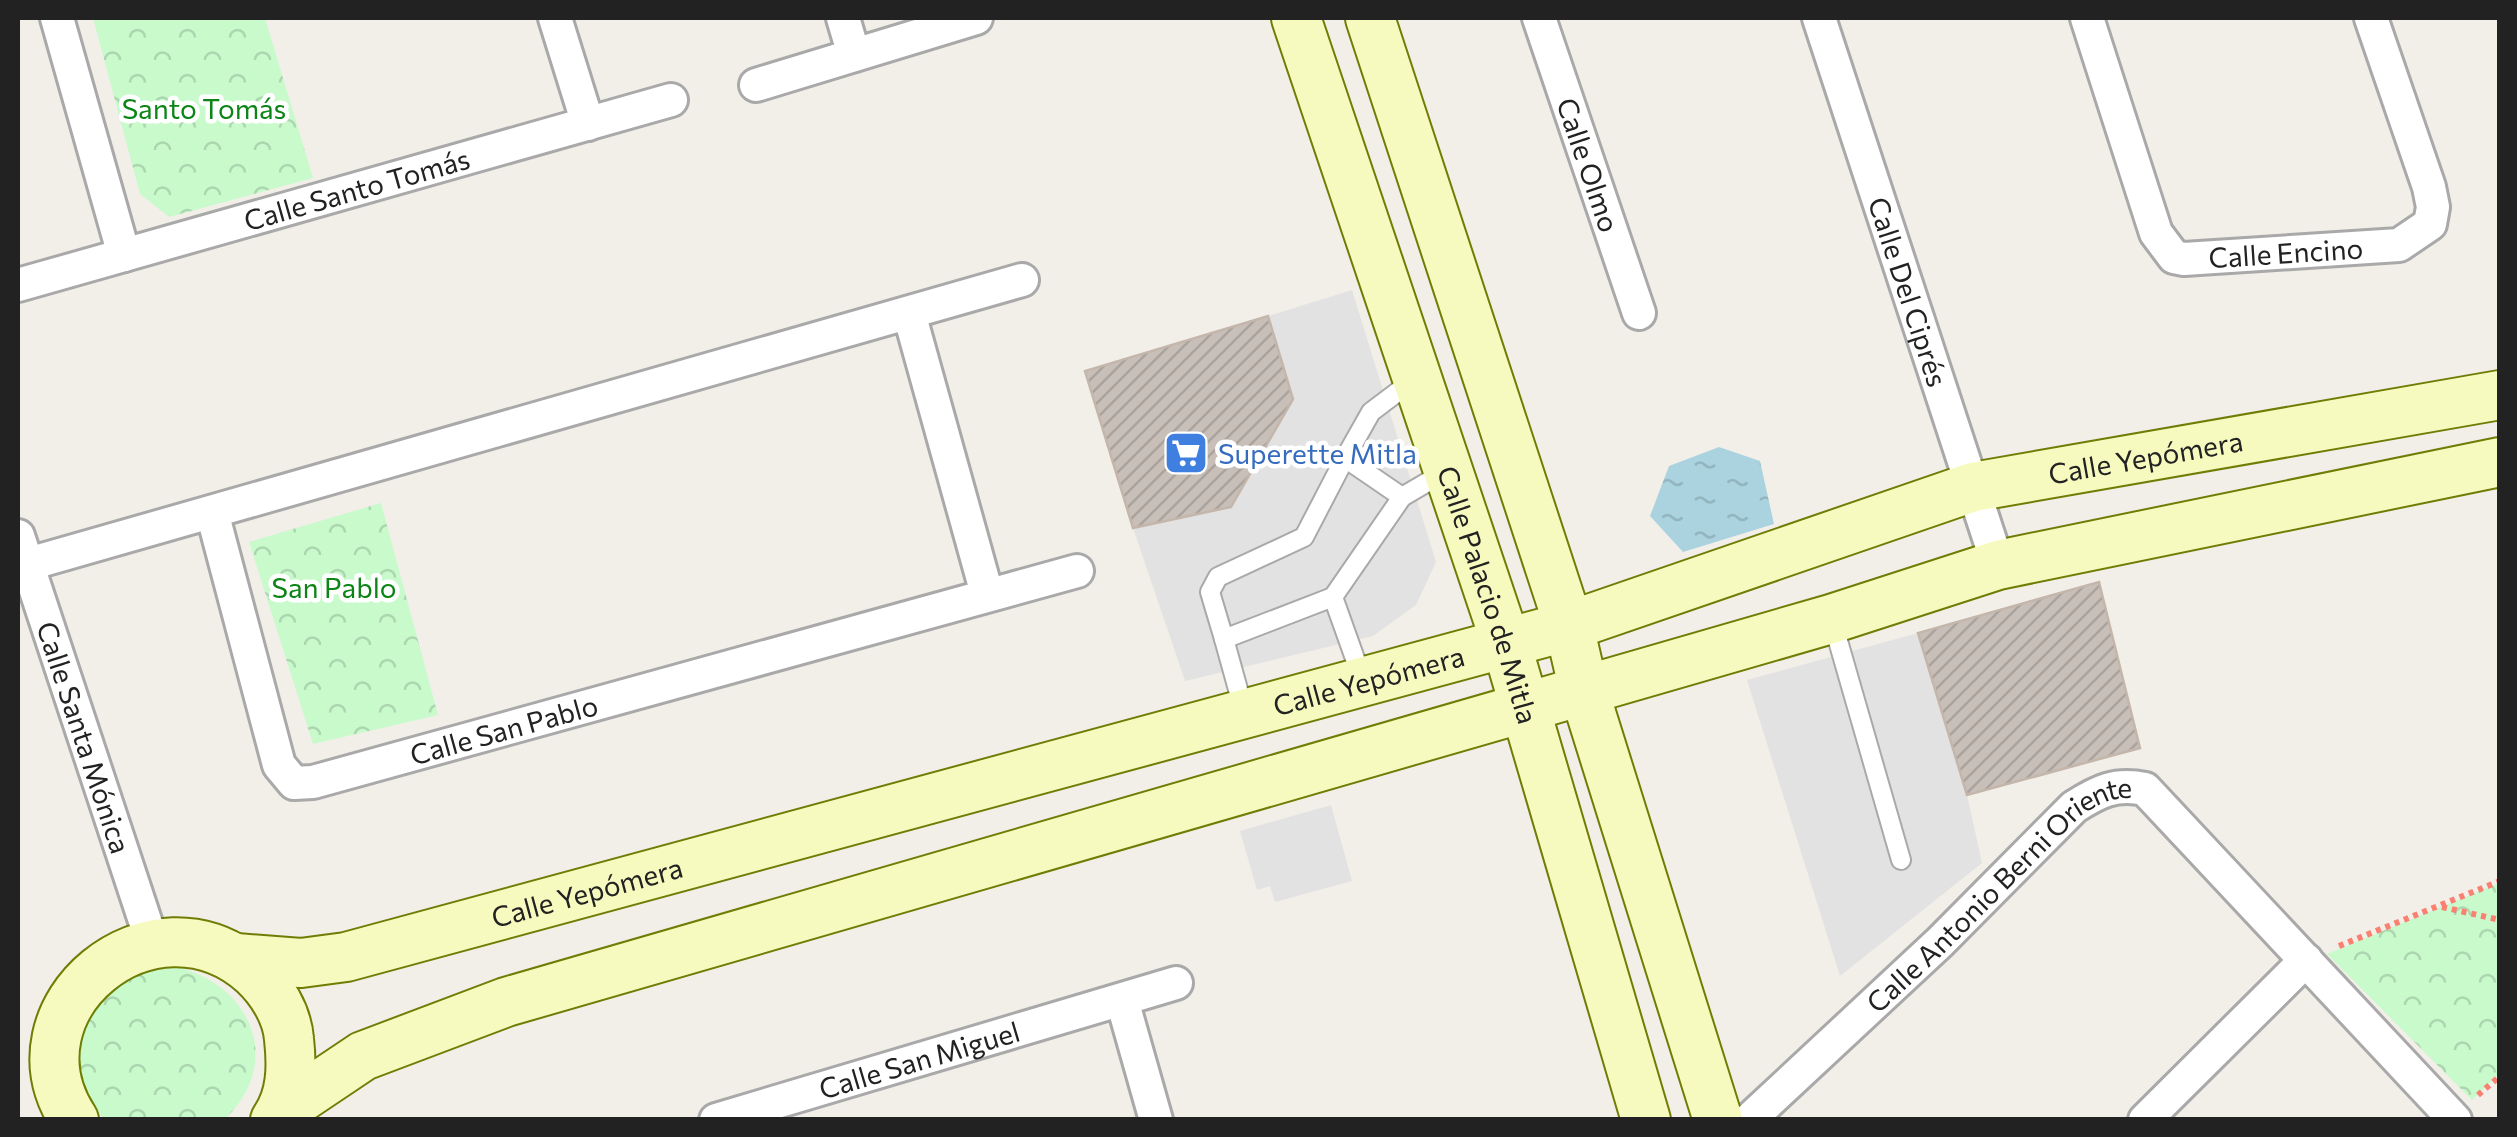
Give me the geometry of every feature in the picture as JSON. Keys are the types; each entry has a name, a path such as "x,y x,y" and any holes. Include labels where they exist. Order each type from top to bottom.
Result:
{"main road":[{"name":"Calle Palacio de Mitla","path":"1296,18 1506,643 1646,1120"},
{"path":"1370,18 1568,626 1584,691 1718,1120"},
{"name":"Calle Yepómera","path":"236,958 302,963 346,957 1246,716 1568,626 1973,487 2500,395"},
{"path":"278,1115 363,1056 506,1002 1831,619 1998,565 2500,462"},
{"path":"74,1120 36,1068 78,989 110,958 152,942 196,942 236,958 268,986 288,1026 292,1068 278,1115"}],"street":[{"path":"57,18 124,255"},
{"path":"555,18 588,124"},
{"path":"843,18 854,55"},
{"path":"756,85 976,18"},
{"name":"Calle Olmo","path":"1540,18 1639,314"},
{"name":"Calle Del Ciprés","path":"1819,18 1998,565"},
{"name":"Calle Encino","path":"2087,18 2156,233 2174,256 2198,259 2399,245 2430,224 2433,207 2429,187 2371,18"},
{"name":"Calle Santo Tomás","path":"18,285 671,100"},
{"path":"20,556 212,512 1022,280"},
{"path":"909,312 987,594"},
{"name":"Calle San Pablo","path":"212,512 278,765 294,783 313,782 1076,570"},
{"name":"Calle Santa Mónica","path":"20,556 152,942"},
{"name":"Calle Antonio Berni Oriente","path":"1750,1120 1940,942 2074,807 2099,791 2122,784 2145,789 2306,960 2463,1111"},
{"path":"2145,1120 2306,960"},
{"name":"Calle San Miguel","path":"716,1120 1176,983"},
{"path":"1122,1000 1156,1120"}],"lane":[{"path":"1246,716 1210,592 1212,584 1296,544 1311,526 1371,412 1417,377"},
{"path":"1346,458 1402,496"},
{"path":"1224,639 1333,597 1402,496 1448,470"},
{"path":"1333,597 1364,683"},
{"path":"1831,619 1901,860"}],"path":[{"path":"2306,960 2500,882"},
{"path":"2439,906 2500,920"},
{"path":"2463,1111 2500,1076"}],"green space":[{"name":"Santo Tomás","path":"93,18 265,18 313,178 169,217 140,194"},
{"name":"San Pablo","path":"381,503 438,715 313,744 249,542"},
{"path":"2499,883 2499,1074 2472,1100 2327,954"},
{"path":"154,964 184,969 211,981 232,998 247,1019 255,1042 254,1068 245,1094 225,1119 104,1119 86,1096 76,1069 76,1039 103,989"}],"shaded area":[{"path":"1352,290 1436,562 1416,605 1373,636 1185,681 1133,528 1231,506 1293,399 1268,316"},
{"path":"1918,633 1967,795 1982,863 1840,976 1747,680"},
{"path":"1331,805 1352,881 1275,902 1270,886 1257,890 1240,831"}],"water":[{"path":"1719,447 1760,461 1774,524 1683,552 1650,516 1669,466"}],"building":[{"name":"Superette Mitla","path":"1268,316 1293,399 1231,507 1133,528 1085,371"},
{"path":"2099,582 2140,748 1967,795 1918,633"}],"place":[{"name":"Superette Mitla","path":"1186,453"}]}
